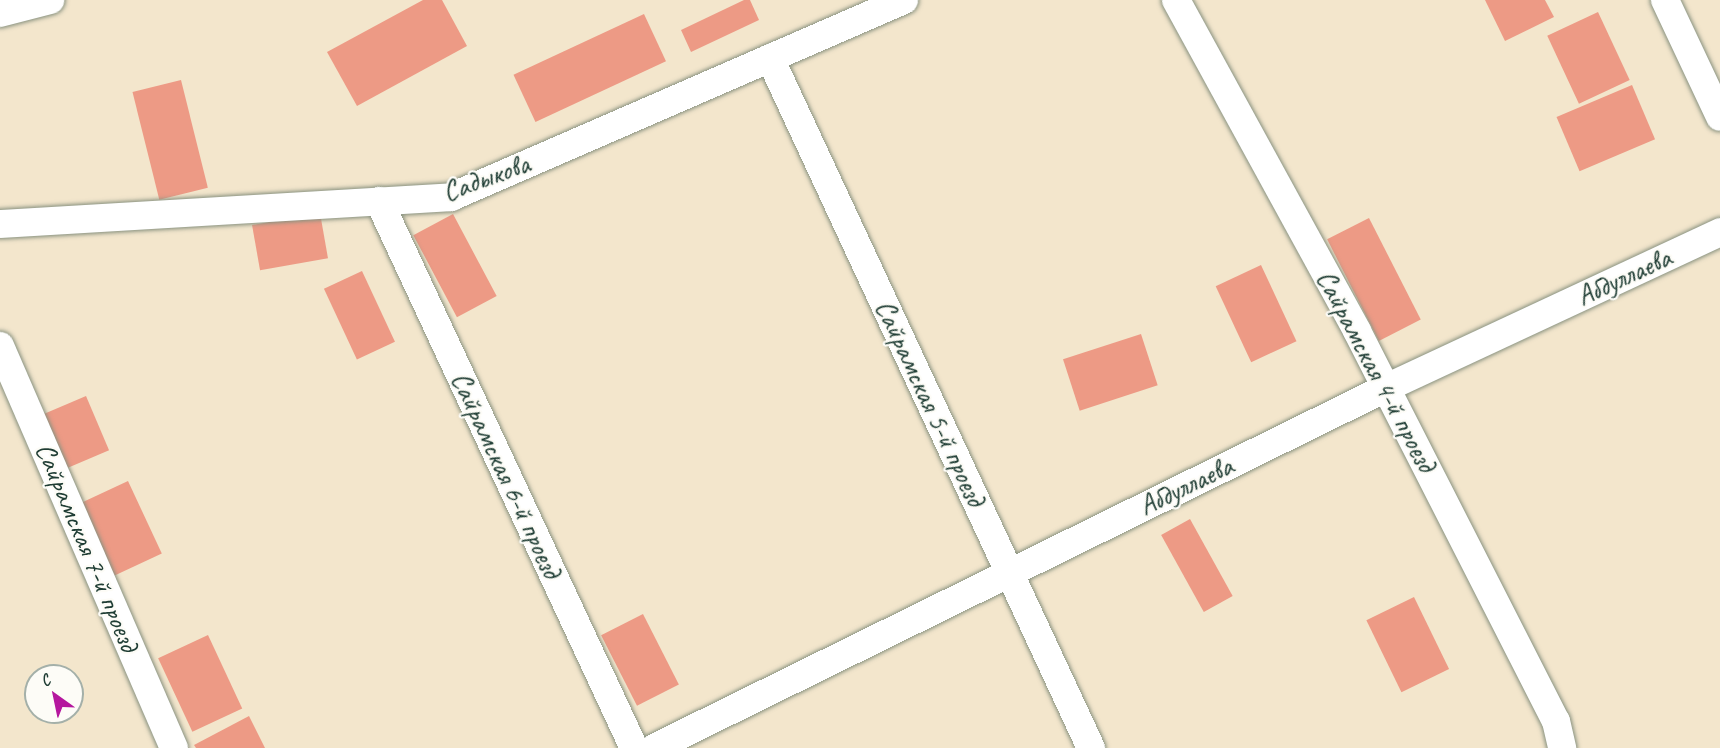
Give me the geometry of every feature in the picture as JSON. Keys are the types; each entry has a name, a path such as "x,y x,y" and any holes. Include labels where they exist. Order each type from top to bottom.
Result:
{"street":[{"path":"0,14 50,0"},
{"name":"Садыкова","path":"0,224 450,197 903,0"},
{"name":"Сайрамская 4-й проезд","path":"1176,0 1386,388 1556,721 1562,748"},
{"path":"1665,0 1720,117"},
{"name":"Сайрамская 5-й проезд","path":"770,58 1091,748"},
{"name":"Сайрамская 6-й проезд","path":"379,201 634,748"},
{"name":"Абдуллаева","path":"654,748 1386,388 1720,232"},
{"name":"Сайрамская 7-й проезд","path":"0,346 174,748"}],"building":[{"path":"423,0 442,0 467,46 357,106 327,52"},
{"path":"744,0 750,0 759,20 691,52 681,30"},
{"path":"1485,0 1545,0 1554,17 1505,41"},
{"path":"1598,12 1630,80 1579,104 1547,36"},
{"path":"644,14 666,61 535,122 513,75"},
{"path":"181,80 208,188 159,200 132,92"},
{"path":"1632,85 1655,139 1580,171 1557,117"},
{"path":"320,213 328,258 260,270 252,225"},
{"path":"453,214 497,296 457,317 413,235"},
{"path":"1369,218 1421,320 1379,341 1327,239"},
{"path":"1261,265 1296,341 1251,362 1216,286"},
{"path":"362,271 395,342 357,359 324,289"},
{"path":"1141,334 1158,385 1080,411 1063,359"},
{"path":"86,396 109,450 62,470 39,416"},
{"path":"128,481 162,554 112,577 78,504"},
{"path":"1190,519 1233,596 1204,612 1161,535"},
{"path":"1414,597 1449,669 1401,692 1366,620"},
{"path":"643,614 679,684 637,706 601,635"},
{"path":"208,635 242,708 192,732 158,658"},
{"path":"249,716 265,748 196,748 194,745"}]}
